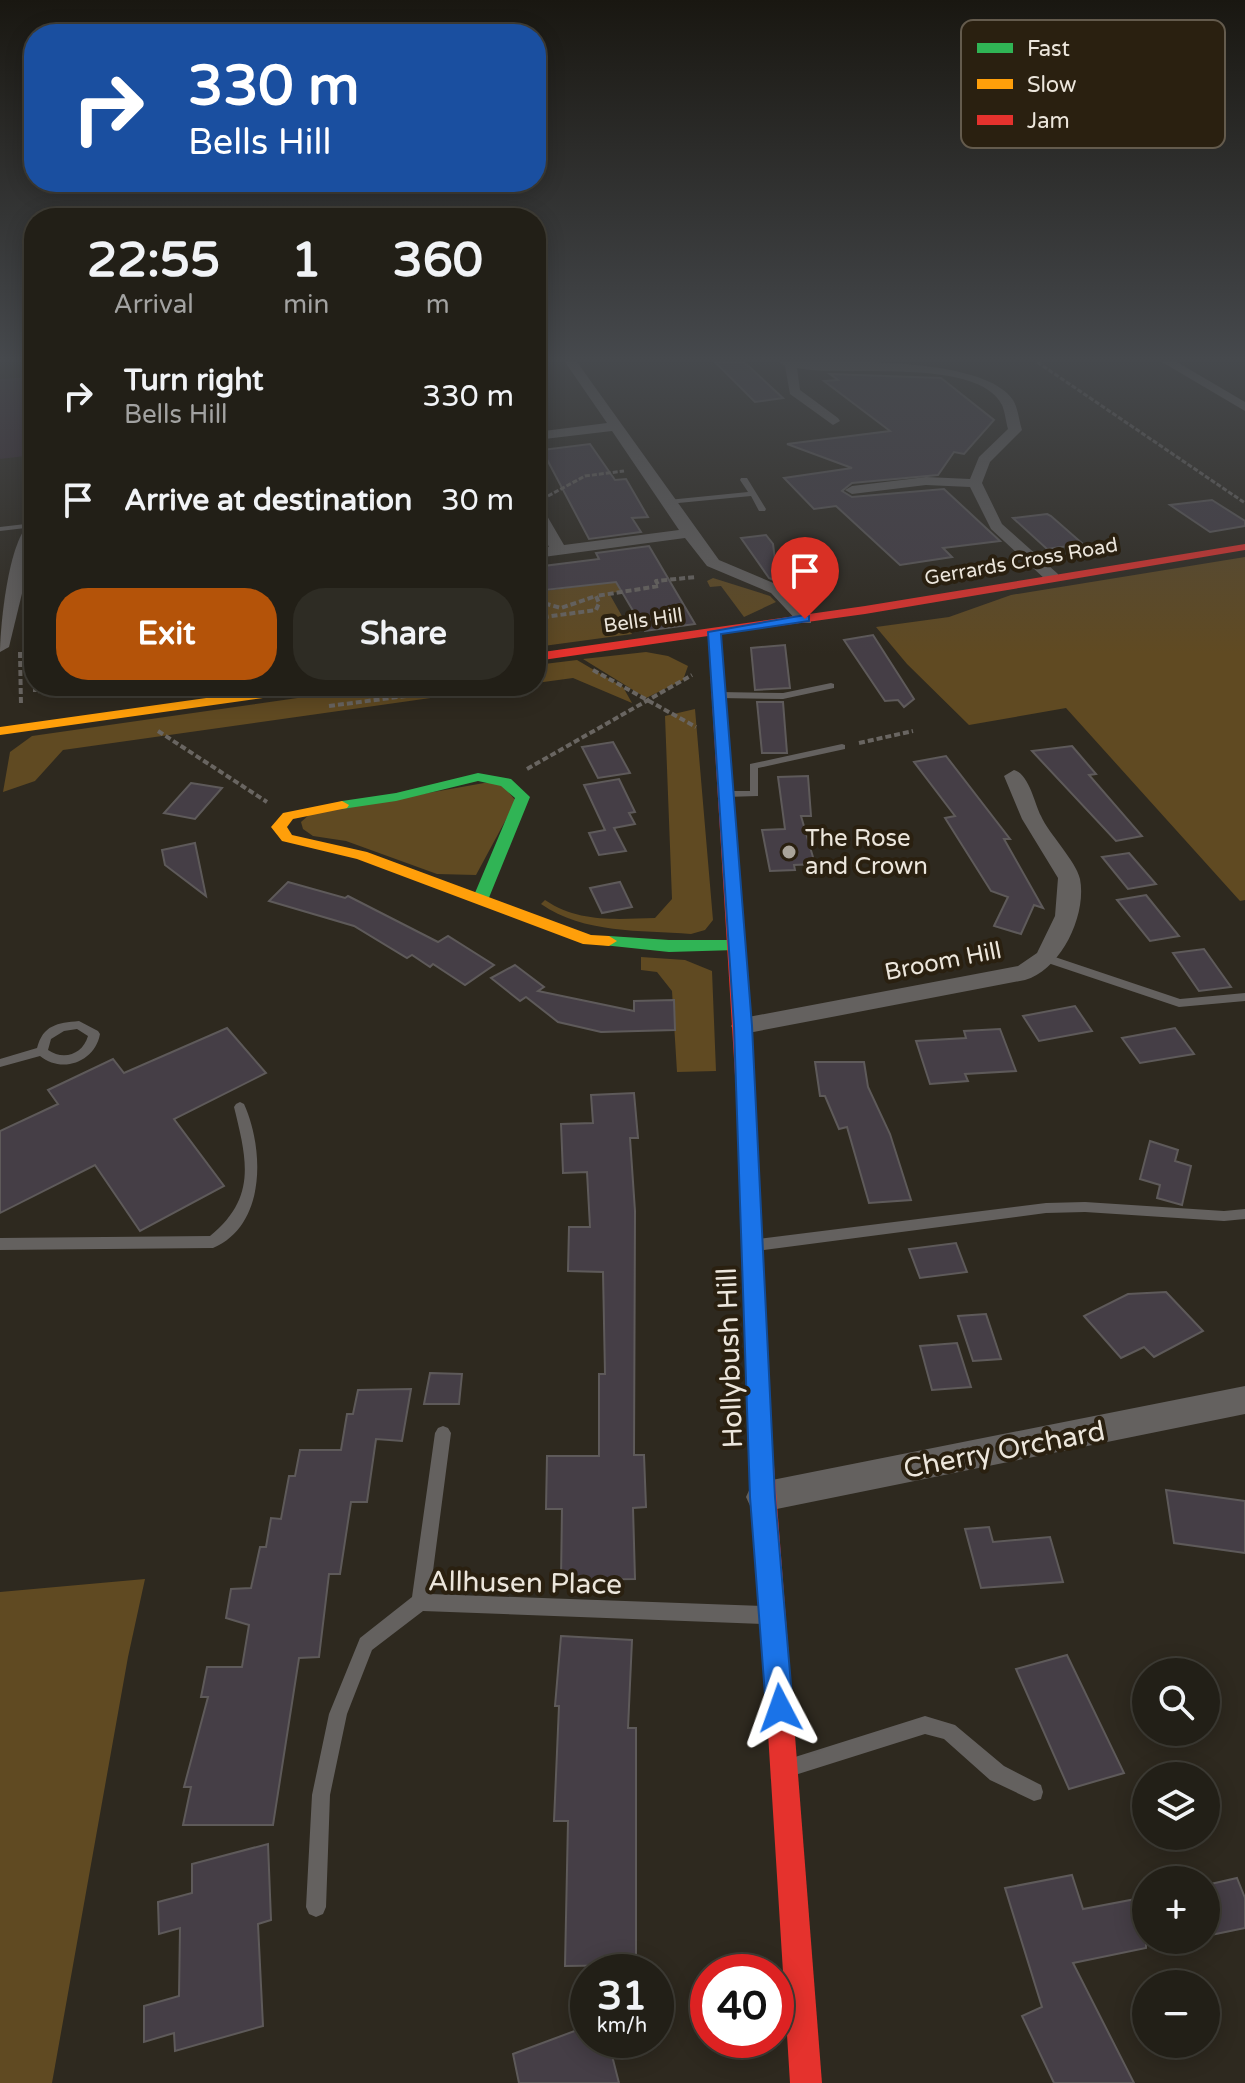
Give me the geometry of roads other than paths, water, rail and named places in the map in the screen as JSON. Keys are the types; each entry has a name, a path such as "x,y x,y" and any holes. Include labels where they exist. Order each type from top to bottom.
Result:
{"street":[{"path":"638,459 713,563 777,590 805,619"},
{"path":"985,459 975,483 996,526 1052,577"},
{"path":"852,490 926,481 975,483"},
{"path":"546,527 559,550"},
{"path":"546,552 689,533"},
{"name":"Gerrards Cross Road","path":"805,619 1245,547"},
{"path":"0,647 24,551"},
{"name":"Bells Hill","path":"546,656 805,619"},
{"name":"Hollybush Hill","path":"714,632 743,1026 762,1497 774,1616 806,2083"},
{"path":"0,731 225,696"},
{"path":"1014,776 1032,819 1069,878 1066,916 1046,958"},
{"path":"480,900 523,797 506,782 478,777 396,797 288,816 279,827 287,838 362,855 480,900 589,940 669,946 736,945"},
{"name":"Broom Hill","path":"743,1026 1025,972 1046,958"},
{"name":"Cherry Orchard","path":"762,1497 1245,1400"}],"lane":[{"path":"744,480 762,509"},
{"path":"668,502 753,494"},
{"path":"0,529 24,530"},
{"path":"719,695 783,696 831,686"},
{"path":"726,794 755,794 753,766 842,747"},
{"path":"1046,958 1179,1003 1245,997"},
{"path":"0,1063 42,1051"},
{"path":"0,1244 213,1242 235,1225 252,1185 252,1154 240,1107"},
{"path":"753,1245 1046,1208 1085,1207 1224,1216 1245,1214"},
{"path":"420,1602 443,1433"},
{"name":"Allhusen Place","path":"316,1907 321,1795 338,1714 366,1644 420,1602 774,1616"},
{"path":"784,1769 925,1725 949,1731 997,1773 1034,1792"}],"place":[{"name":"The Rose and Crown","path":"789,852"}]}
